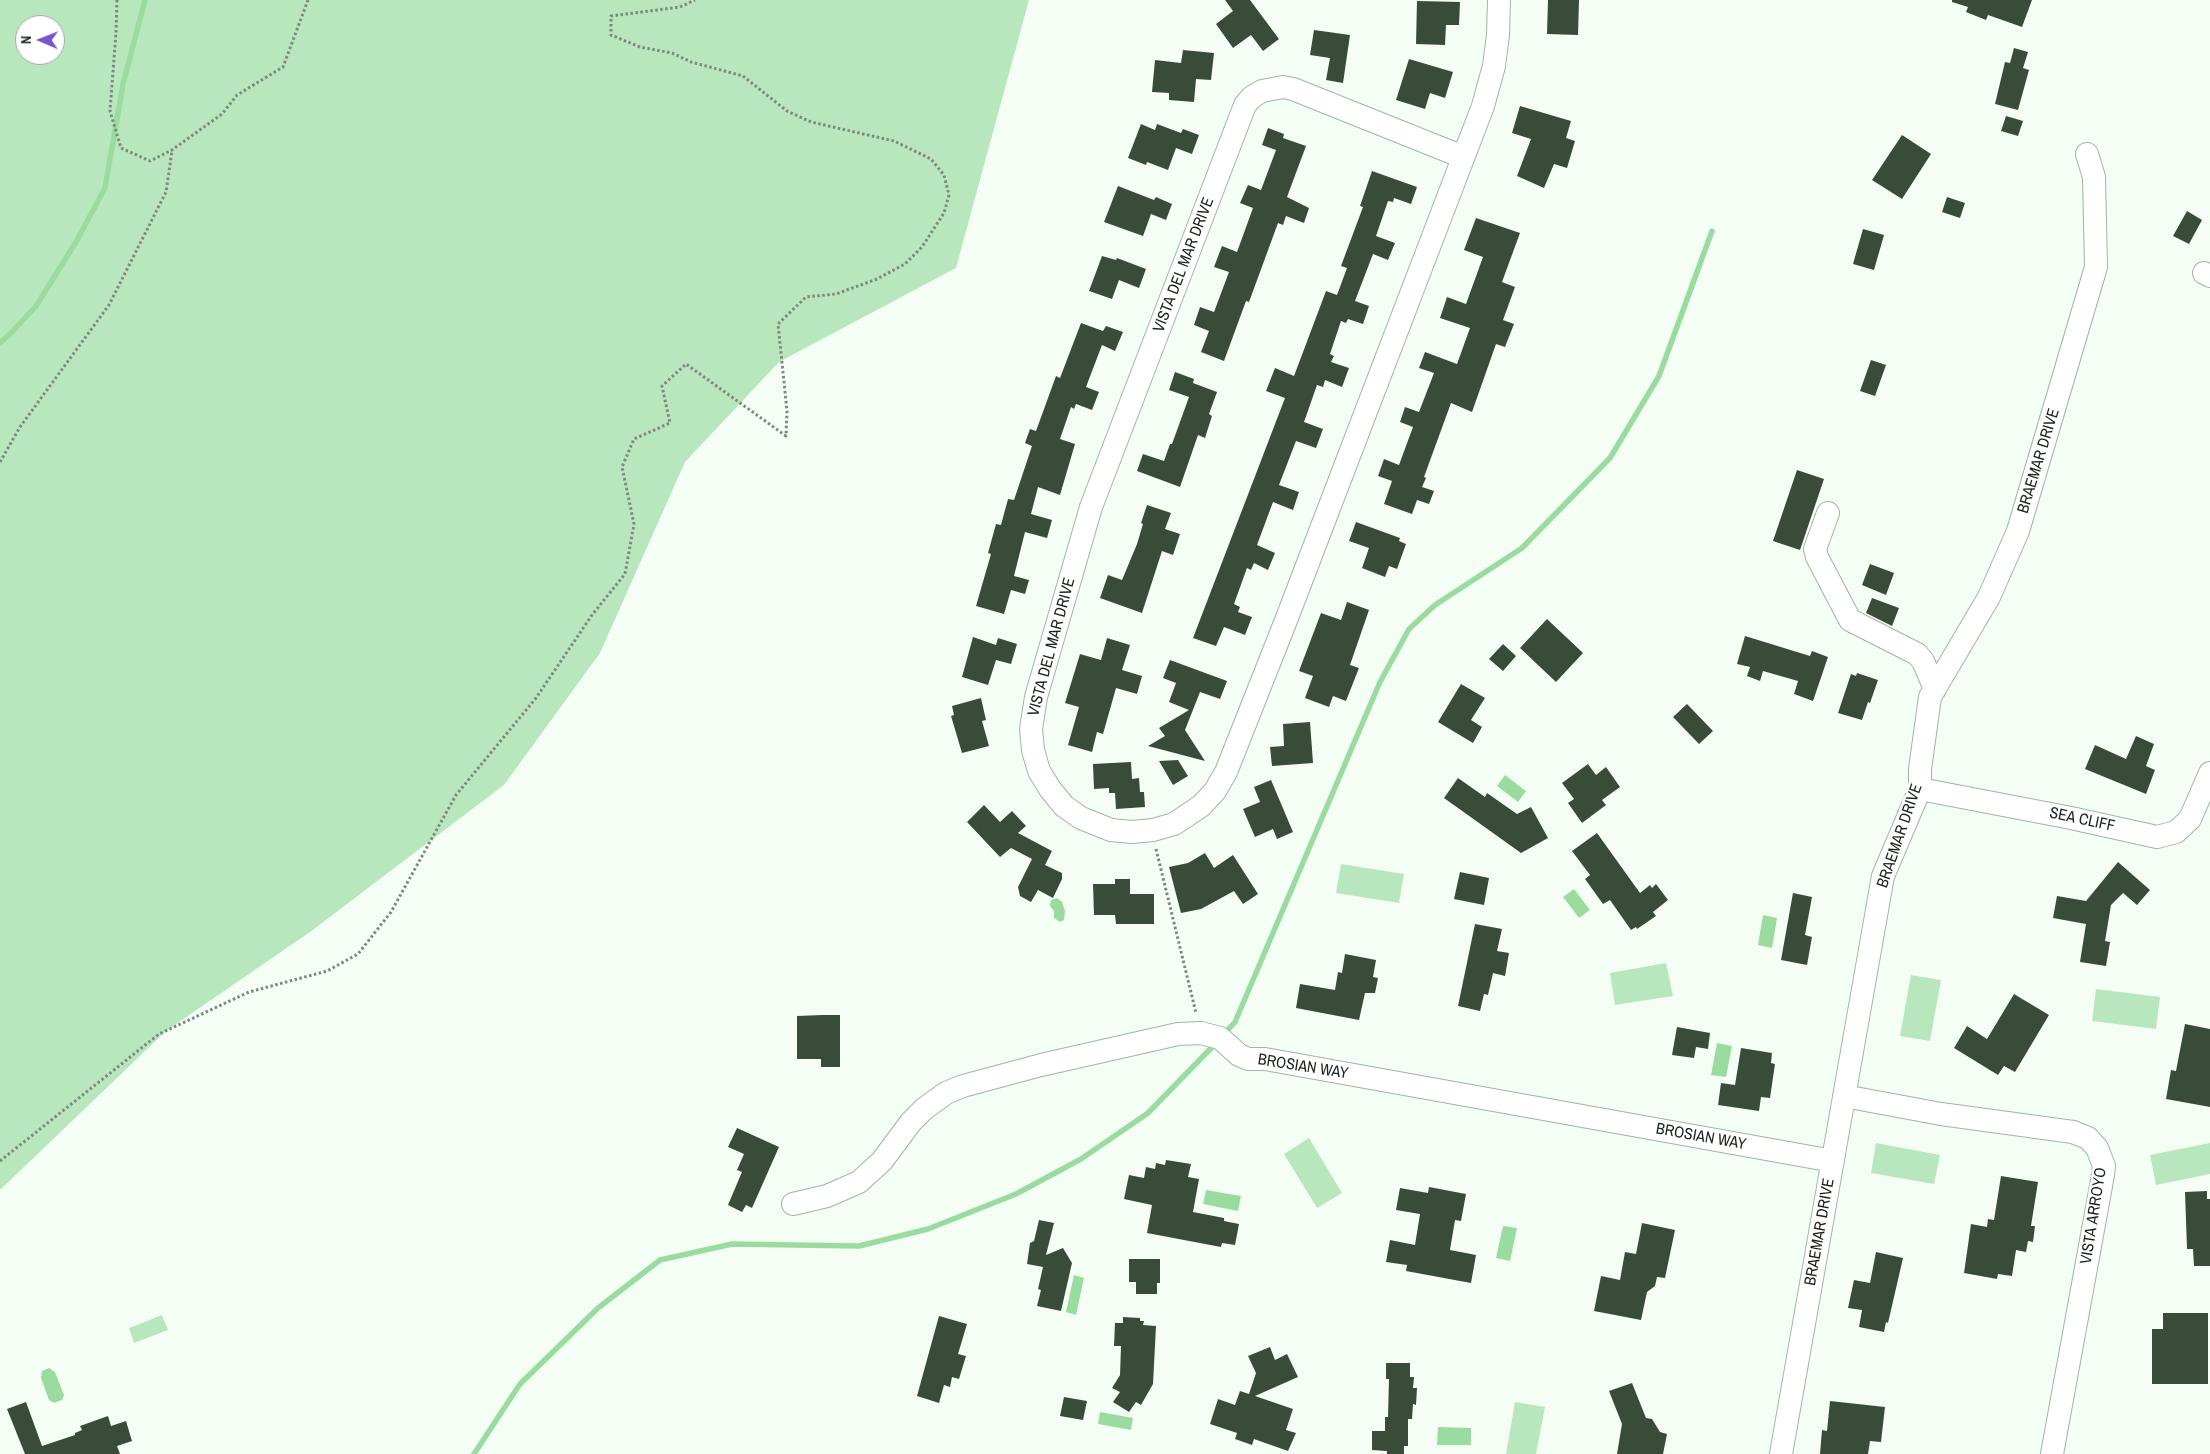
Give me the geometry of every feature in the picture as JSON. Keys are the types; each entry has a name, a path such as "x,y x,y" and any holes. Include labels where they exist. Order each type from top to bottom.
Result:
{"street":[{"name":"VISTA DEL MAR DRIVE","path":"1463,157 1293,89 1282,87 1262,91 1252,97 1240,115 1226,157 1091,507 1031,719 1033,750 1039,771 1050,790 1064,806 1081,818 1111,830 1132,832 1152,830 1174,824 1201,806 1215,791 1226,772 1286,623 1483,106 1494,66 1498,34 1499,0"},
{"name":"BRAEMAR DRIVE","path":"1781,1454 1883,876 1920,788 1920,770 1930,697 1988,597 2018,531 2084,313 2096,267 2094,177 2087,154"},
{"path":"1828,513 1815,549 1817,557 1850,620 1916,654 1923,661 1935,688"},
{"name":"SEA CLIFF","path":"1920,788 2158,837 2176,832 2190,819 2210,773"},
{"name":"BROSIAN WAY","path":"792,1204 827,1196 859,1182 882,1161 911,1122 924,1110 946,1094 963,1086 1041,1065 1169,1036 1201,1033 1220,1038 1239,1055 1248,1058 1265,1059 1833,1161"},
{"name":"VISTA ARROYO","path":"1844,1096 1942,1114 2073,1132 2082,1135 2097,1148 2104,1166 2103,1175 2052,1454"}],"path":[{"path":"116,0 116,32 110,111 121,148 150,162 172,150 222,114 238,96 283,68 308,0"},
{"path":"0,1161 159,1034 249,992 327,972 358,954 391,912 456,795 536,698 592,615 625,574 634,524 622,466 634,439 670,424 662,386 686,364 786,436 787,411 778,324 806,296 836,294 877,279 904,264 922,247 944,213 948,195 944,175 932,160 894,141 810,122 787,111 743,76 691,62 672,53 640,47 610,35 611,16 680,7 694,0"},
{"path":"0,462 20,427 109,306 166,192 172,150"},
{"path":"1152,830 1201,1033"}],"shaded area":[{"path":"0,0 1029,0 956,268 779,362 685,462 600,653 504,785 310,932 166,1031 0,1190"},
{"path":"1505,775 1526,791 1518,802 1497,786"},
{"path":"1341,864 1404,874 1399,903 1336,893"},
{"path":"1574,889 1590,910 1579,918 1563,897"},
{"path":"1057,898 1062,902 1065,911 1064,920 1060,922 1054,918 1054,911 1050,906 1051,900"},
{"path":"1763,915 1777,918 1772,948 1758,945"},
{"path":"1666,963 1673,996 1615,1005 1610,973"},
{"path":"1911,975 1941,980 1930,1041 1900,1036"},
{"path":"2096,989 2160,997 2156,1029 2092,1021"},
{"path":"1717,1043 1732,1046 1726,1077 1711,1075"},
{"path":"1309,1138 1342,1193 1317,1208 1284,1154"},
{"path":"1876,1143 1940,1155 1934,1184 1871,1173"},
{"path":"2210,1143 2210,1174 2156,1185 2150,1155"},
{"path":"1206,1190 1241,1196 1238,1211 1203,1204"},
{"path":"1503,1226 1517,1228 1510,1261 1496,1258"},
{"path":"1074,1275 1084,1278 1076,1315 1066,1312"},
{"path":"162,1315 168,1330 134,1343 129,1328"},
{"path":"49,1368 55,1372 64,1395 62,1400 54,1403 49,1400 41,1378 42,1371"},
{"path":"1515,1402 1545,1407 1536,1454 1506,1454"},
{"path":"1100,1412 1133,1418 1131,1430 1098,1424"},
{"path":"1438,1427 1471,1428 1471,1445 1437,1445"}],"building":[{"path":"1225,0 1250,0 1279,39 1263,51 1251,35 1233,48 1216,24 1233,11"},
{"path":"1548,0 1579,0 1578,35 1547,34"},
{"path":"1952,0 2032,0 2022,27 1988,15 1986,20 1966,12 1968,7 1952,2"},
{"path":"1417,1 1460,2 1459,25 1446,25 1445,45 1416,44"},
{"path":"1314,30 1350,35 1343,83 1326,80 1330,58 1310,55"},
{"path":"2014,48 2028,52 2023,68 2029,70 2018,110 1995,104 2005,62 2010,63"},
{"path":"1183,50 1214,53 1211,80 1196,79 1194,102 1169,100 1169,93 1152,92 1155,60 1181,63"},
{"path":"1409,59 1453,72 1445,98 1430,93 1425,109 1396,100"},
{"path":"1520,106 1571,121 1566,138 1575,141 1567,168 1554,164 1544,188 1517,176 1531,139 1512,133"},
{"path":"2006,116 2023,121 2018,136 2001,131"},
{"path":"1141,124 1155,130 1157,124 1181,133 1183,129 1199,135 1192,154 1176,148 1168,170 1147,162 1146,165 1128,158"},
{"path":"1268,128 1284,134 1283,138 1306,146 1287,197 1309,208 1304,223 1286,216 1283,225 1278,223 1249,302 1246,301 1224,361 1201,352 1209,331 1194,325 1200,307 1214,312 1229,272 1214,267 1222,246 1237,252 1253,208 1240,203 1248,185 1261,190 1276,150 1262,145"},
{"path":"1902,135 1931,154 1902,199 1872,180"},
{"path":"1372,171 1417,187 1411,204 1394,198 1393,202 1388,201 1376,236 1395,243 1388,260 1373,254 1355,301 1369,306 1363,324 1348,319 1346,323 1341,321 1330,354 1334,356 1331,362 1349,368 1342,387 1325,380 1323,387 1317,385 1304,422 1323,429 1316,448 1296,441 1279,485 1299,492 1293,510 1273,502 1257,545 1275,553 1268,570 1254,563 1251,570 1247,568 1234,604 1240,607 1238,612 1252,617 1245,635 1224,627 1216,646 1193,638 1285,398 1266,391 1275,368 1294,376 1326,291 1337,295 1347,268 1341,266 1363,207 1360,206"},
{"path":"1118,186 1154,200 1156,197 1172,204 1166,220 1151,214 1143,236 1104,222"},
{"path":"1947,197 1965,203 1960,218 1942,212"},
{"path":"2187,211 2202,220 2189,244 2173,236"},
{"path":"1476,218 1520,233 1502,282 1515,287 1503,320 1514,324 1505,347 1496,344 1472,412 1451,403 1422,487 1434,491 1429,504 1417,500 1412,514 1384,504 1392,481 1378,476 1384,459 1399,465 1413,427 1400,422 1405,407 1419,412 1434,373 1419,368 1425,352 1457,364 1470,328 1440,318 1447,297 1466,304 1483,257 1464,250"},
{"path":"1863,229 1884,235 1874,270 1853,264"},
{"path":"1102,256 1116,260 1117,258 1146,269 1139,288 1119,280 1112,299 1089,291"},
{"path":"1081,323 1103,331 1106,326 1123,332 1115,351 1102,345 1086,387 1099,392 1092,410 1076,404 1074,409 1071,407 1060,439 1075,444 1060,495 1038,487 1031,514 1052,520 1047,538 1025,532 1014,576 1029,580 1025,594 1011,590 1004,614 976,606 991,554 988,553 996,524 1001,525 1008,499 1014,500 1032,446 1025,443 1030,429 1036,431 1056,376 1060,378"},
{"path":"1871,360 1886,365 1875,396 1860,391"},
{"path":"1175,372 1194,379 1193,383 1217,392 1209,414 1212,416 1205,438 1198,435 1180,487 1137,471 1143,454 1164,461 1170,444 1172,444 1189,397 1169,390"},
{"path":"1797,470 1824,479 1800,550 1773,541"},
{"path":"1147,505 1171,513 1165,529 1180,534 1173,555 1162,551 1142,613 1100,598 1108,575 1122,580 1137,544"},
{"path":"1356,522 1400,538 1399,541 1406,544 1397,569 1389,566 1385,577 1362,568 1369,548 1349,541"},
{"path":"1870,564 1894,573 1886,595 1862,585"},
{"path":"1872,598 1899,608 1892,626 1866,613"},
{"path":"1347,602 1369,610 1350,665 1359,668 1346,701 1333,696 1329,707 1305,698 1313,676 1299,671 1321,613 1341,620"},
{"path":"1547,619 1583,653 1556,682 1520,648"},
{"path":"1745,636 1810,656 1812,651 1828,657 1813,701 1794,694 1798,681 1763,671 1760,681 1747,676 1750,667 1737,664"},
{"path":"973,637 996,645 998,638 1017,644 1011,664 996,660 988,685 962,677"},
{"path":"1107,638 1130,645 1122,670 1142,676 1137,694 1116,688 1103,734 1097,732 1092,752 1068,745 1079,707 1065,703 1080,654 1101,660"},
{"path":"1503,644 1516,656 1503,671 1489,659"},
{"path":"1170,660 1227,681 1220,699 1200,692 1185,730 1205,761 1148,746 1165,736 1159,728 1189,710 1169,702 1176,683 1163,678"},
{"path":"1857,673 1878,680 1862,720 1838,713 1851,674 1856,676"},
{"path":"1461,684 1485,698 1471,720 1482,727 1473,743 1438,722"},
{"path":"981,698 986,720 982,721 989,746 962,753 951,716 954,715 952,706"},
{"path":"1687,704 1713,731 1699,744 1673,717"},
{"path":"1310,722 1313,763 1272,766 1270,747 1284,746 1283,724"},
{"path":"2136,736 2154,744 2146,766 2155,770 2146,794 2085,769 2095,745 2126,759"},
{"path":"1178,760 1188,776 1173,785 1159,761"},
{"path":"1131,762 1132,779 1139,778 1140,792 1144,792 1145,807 1116,809 1115,793 1109,793 1109,788 1094,789 1093,764"},
{"path":"1588,764 1596,775 1606,767 1620,787 1602,800 1606,805 1582,823 1568,803 1574,799 1562,783"},
{"path":"1458,778 1485,797 1487,793 1517,814 1531,807 1548,838 1521,853 1444,798"},
{"path":"1271,780 1293,832 1277,839 1273,829 1255,837 1243,809 1260,802 1254,787"},
{"path":"984,805 1000,822 1012,811 1026,826 1018,833 1052,851 1045,865 1062,873 1062,879 1053,898 1038,890 1031,902 1020,896 1018,887 1032,859 1011,848 1000,857 967,822"},
{"path":"1597,833 1640,893 1650,885 1652,888 1656,884 1668,900 1653,912 1656,916 1637,929 1636,927 1631,930 1610,900 1603,904 1585,879 1590,875 1572,851"},
{"path":"1205,853 1214,868 1233,855 1258,894 1243,904 1234,891 1201,909 1181,913 1169,867 1188,863"},
{"path":"2118,862 2150,890 2137,905 2123,893 2111,905 2105,941 2110,942 2106,966 2080,962 2086,924 2053,918 2057,896 2086,901"},
{"path":"1460,872 1489,878 1484,905 1454,899"},
{"path":"1115,879 1130,879 1130,894 1154,894 1154,924 1116,924 1115,915 1094,915 1093,884 1115,884"},
{"path":"1793,893 1812,897 1805,935 1812,937 1807,965 1781,960"},
{"path":"1475,924 1502,929 1497,951 1509,953 1505,976 1493,973 1488,995 1484,994 1480,1011 1458,1006"},
{"path":"1345,954 1376,960 1373,977 1378,978 1375,993 1365,993 1359,1020 1296,1008 1300,984 1335,990 1338,972 1342,973"},
{"path":"2014,994 2049,1015 2015,1072 2004,1066 1998,1075 1954,1048 1967,1026 1987,1039"},
{"path":"840,1015 840,1067 821,1067 821,1059 797,1059 797,1016"},
{"path":"2185,1024 2210,1029 2210,1107 2166,1099 2171,1070 2176,1071"},
{"path":"1677,1027 1710,1033 1708,1049 1696,1047 1694,1058 1672,1055"},
{"path":"1741,1048 1772,1053 1771,1063 1775,1064 1770,1098 1761,1097 1759,1111 1718,1105 1721,1083 1735,1085"},
{"path":"737,1128 779,1147 752,1208 746,1205 742,1212 728,1205 742,1172 737,1170 744,1154 728,1147"},
{"path":"1166,1160 1191,1164 1188,1177 1199,1179 1193,1212 1224,1218 1224,1221 1239,1224 1235,1245 1222,1243 1221,1247 1147,1233 1152,1205 1124,1199 1129,1175 1144,1178 1146,1167 1155,1169 1156,1163 1165,1165"},
{"path":"2001,1176 2038,1182 2031,1226 2035,1226 2033,1242 2028,1241 2026,1252 2016,1250 2012,1276 1998,1274 1997,1279 1964,1273 1971,1224 1987,1227 1988,1219 1994,1220"},
{"path":"1429,1187 1466,1194 1461,1221 1455,1220 1450,1250 1476,1255 1471,1283 1406,1271 1407,1265 1386,1262 1390,1240 1415,1245 1420,1214 1396,1210 1400,1188 1428,1193"},
{"path":"2207,1191 2207,1199 2210,1199 2210,1266 2194,1266 2193,1249 2187,1249 2185,1192"},
{"path":"1039,1220 1054,1223 1046,1255 1063,1248 1072,1263 1061,1311 1037,1306 1041,1290 1038,1289 1043,1267 1027,1264 1030,1243 1034,1241"},
{"path":"1642,1223 1675,1230 1665,1278 1657,1277 1655,1286 1647,1292 1641,1320 1594,1311 1601,1276 1620,1280 1625,1252 1636,1254"},
{"path":"1876,1252 1903,1258 1888,1323 1886,1322 1884,1332 1859,1327 1862,1310 1848,1308 1854,1280 1870,1283"},
{"path":"1129,1259 1160,1259 1160,1283 1157,1283 1157,1294 1136,1294 1136,1282 1129,1282"},
{"path":"2163,1313 2208,1313 2208,1384 2152,1384 2152,1329 2163,1329"},
{"path":"939,1316 967,1324 958,1354 966,1356 959,1379 952,1377 950,1387 944,1385 939,1403 917,1396"},
{"path":"1123,1317 1140,1318 1140,1321 1144,1321 1143,1325 1156,1326 1153,1384 1141,1405 1136,1402 1129,1412 1113,1402 1120,1392 1112,1388 1120,1375 1121,1346 1114,1346 1115,1323 1123,1323"},
{"path":"1270,1347 1275,1360 1287,1354 1298,1377 1255,1396 1293,1409 1286,1430 1296,1433 1288,1451 1254,1439 1252,1445 1235,1439 1237,1433 1210,1424 1218,1399 1235,1405 1240,1391 1249,1394 1256,1373 1248,1356"},
{"path":"1386,1363 1410,1363 1410,1377 1414,1377 1413,1388 1417,1388 1416,1405 1413,1404 1412,1419 1408,1419 1408,1446 1404,1446 1404,1454 1387,1454 1387,1451 1372,1450 1372,1431 1385,1431 1385,1417 1388,1417 1389,1379 1386,1379"},
{"path":"1632,1383 1646,1418 1652,1419 1660,1432 1667,1434 1663,1454 1617,1454 1622,1424 1609,1391"},
{"path":"1064,1397 1087,1401 1083,1420 1060,1416"},
{"path":"1830,1401 1885,1407 1881,1442 1870,1441 1868,1454 1820,1454 1822,1430 1827,1431"},
{"path":"26,1402 42,1446 75,1435 75,1433 82,1430 80,1426 108,1416 111,1426 126,1421 132,1441 117,1446 120,1454 25,1454 7,1409"}],"waterway":[{"path":"0,343 36,306 76,242 105,188 123,84 145,0"},
{"path":"1224,1034 1235,1022 1380,682 1409,629 1435,605 1522,548 1610,458 1659,376 1712,231"},
{"path":"474,1454 520,1384 598,1308 660,1260 732,1244 859,1246 928,1229 1016,1194 1081,1159 1148,1113 1216,1043"}]}
